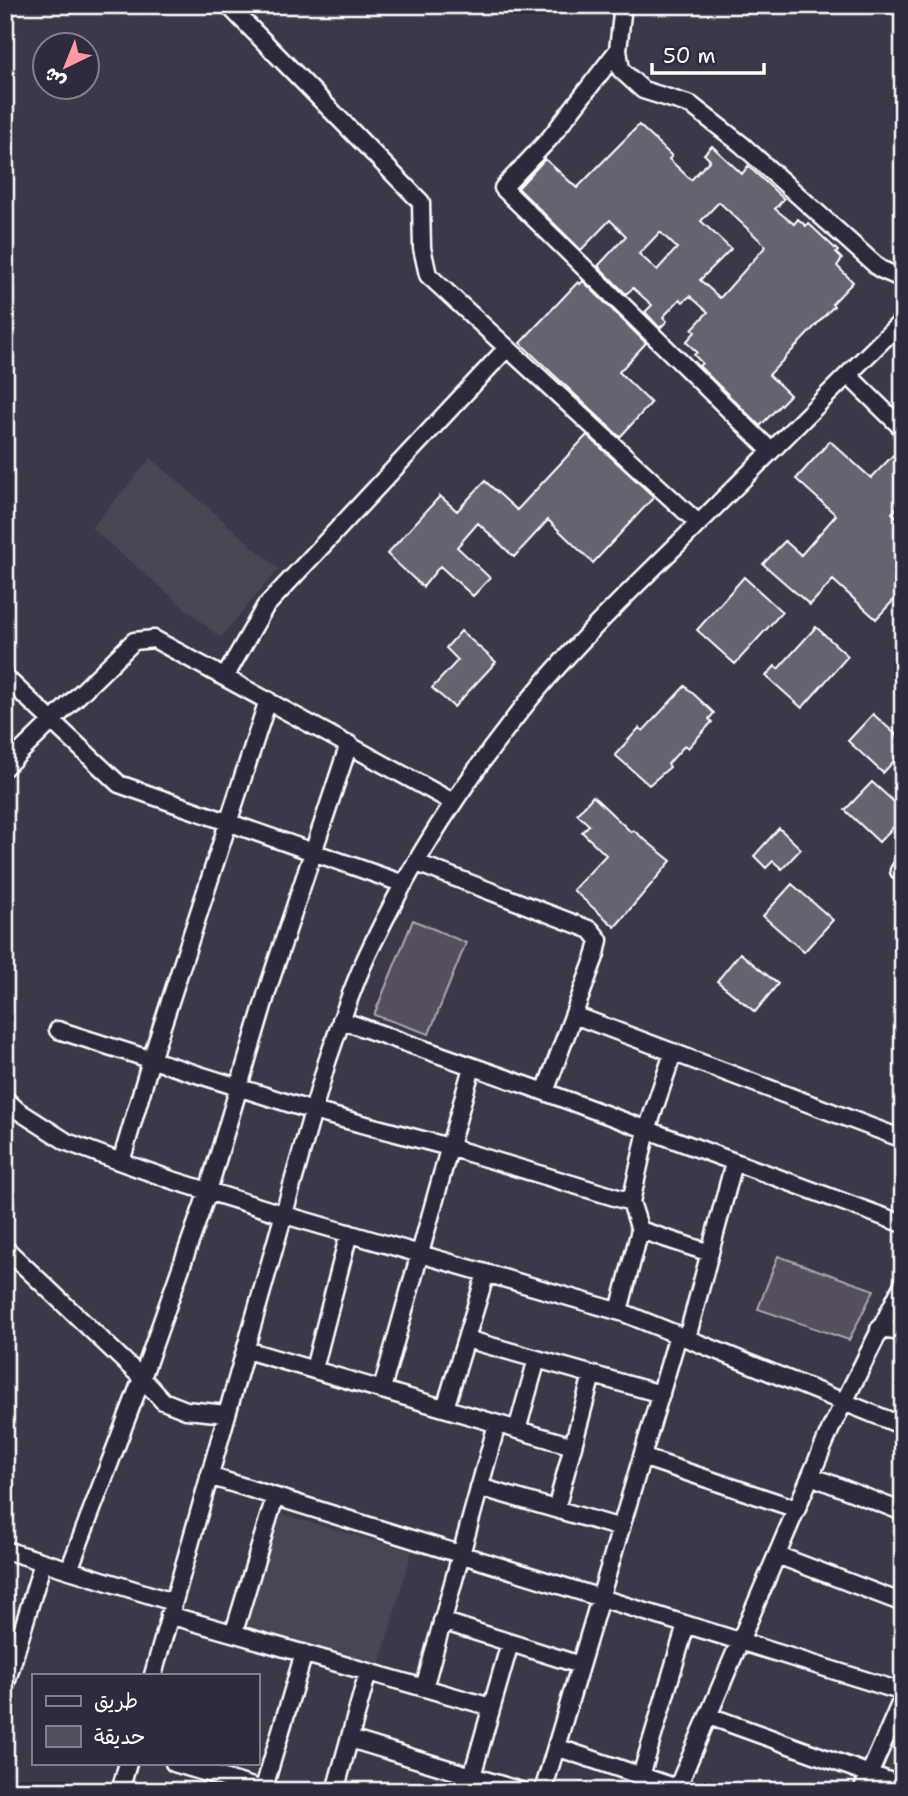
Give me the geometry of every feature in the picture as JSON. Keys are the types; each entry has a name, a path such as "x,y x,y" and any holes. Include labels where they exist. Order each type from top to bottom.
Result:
{"street":[{"path":"228,5 421,202 422,248 428,275 698,523"},
{"path":"623,5 618,50 621,70 643,90 691,105 741,144 880,269 903,279"},
{"path":"618,50 550,138 503,188 771,451"},
{"path":"153,1674 341,1020 372,944 404,884 453,802 552,672 603,617 903,320"},
{"path":"225,677 265,607 507,348"},
{"path":"848,375 903,429"},
{"path":"5,767 134,641 154,639 453,802"},
{"path":"5,677 120,784 404,884"},
{"path":"121,1162 151,1060 268,700"},
{"path":"69,1570 142,1378 208,1191 238,1088 349,744"},
{"path":"417,863 591,930 599,940 545,1092"},
{"path":"903,865 899,871 903,873"},
{"path":"573,1015 903,1139"},
{"path":"341,1020 903,1224"},
{"path":"58,1030 313,1111 449,1147 631,1202"},
{"path":"619,1311 640,1230 631,1202 647,1130 673,1053"},
{"path":"382,1390 472,1067"},
{"path":"5,1099 17,1110 67,1142 121,1162 285,1215 619,1311 903,1426"},
{"path":"543,1791 660,1394 683,1336 710,1253 734,1163"},
{"path":"640,1230 710,1253"},
{"path":"314,1369 349,1233"},
{"path":"5,1248 163,1401 186,1410 227,1414"},
{"path":"445,1408 486,1273"},
{"path":"556,1747 677,1790 844,1401 903,1284"},
{"path":"878,1329 903,1332"},
{"path":"466,1339 660,1394"},
{"path":"246,1350 573,1446"},
{"path":"517,1430 537,1359"},
{"path":"556,1509 592,1375"},
{"path":"424,1688 497,1424"},
{"path":"642,1457 797,1509"},
{"path":"209,1476 903,1695 862,1791"},
{"path":"811,1476 903,1512"},
{"path":"479,1488 621,1528"},
{"path":"234,1632 275,1497"},
{"path":"5,1550 69,1570 234,1632 491,1707"},
{"path":"778,1555 903,1603"},
{"path":"5,1687 43,1562"},
{"path":"442,1621 580,1665"},
{"path":"641,1776 686,1625"},
{"path":"472,1776 510,1643"},
{"path":"177,1764 264,1791 304,1653"},
{"path":"335,1791 368,1672"},
{"path":"709,1716 903,1786"},
{"path":"350,1739 521,1791"},
{"path":"120,1791 128,1764"}],"shaded area":[{"path":"151,458 279,569 220,638 91,528"},
{"path":"277,1513 412,1551 379,1666 244,1627"}],"green space":[{"path":"413,920 466,943 429,1034 374,1015"},
{"path":"778,1256 874,1290 849,1340 758,1309"}],"building":[{"path":"639,125 672,156 669,159 691,180 710,160 704,154 712,146 742,174 748,166 784,199 775,209 794,224 798,219 806,226 808,223 838,251 836,253 842,259 837,266 853,282 769,375 790,395 760,426 699,366 702,363 694,355 697,352 686,342 695,332 692,329 708,312 690,296 683,302 680,299 663,317 667,321 660,328 645,312 652,305 633,288 626,294 598,266 626,236 610,220 581,250 518,188 545,159 577,188","holes":["719,202 766,246 720,298 700,280 731,249 701,221","660,232 677,248 657,270 639,254"]},
{"path":"583,281 646,343 619,372 651,403 620,437 520,343 578,282 580,284"},
{"path":"587,435 654,497 593,563 548,520 514,557 478,523 457,547 490,578 473,596 440,566 423,587 387,554 440,496 457,511 485,481 517,510"},
{"path":"830,441 871,478 903,445 903,501 892,513 903,523 903,590 876,619 833,580 810,605 763,564 785,541 801,555 836,515 796,479"},
{"path":"744,577 782,612 735,664 697,630"},
{"path":"816,627 848,656 802,708 766,676 775,666 778,669"},
{"path":"461,631 496,662 454,707 432,688 458,660 446,648"},
{"path":"685,686 714,713 709,719 712,722 688,748 685,745 668,764 670,767 649,785 615,755 639,728 643,731"},
{"path":"873,714 903,741 903,751 883,773 848,741"},
{"path":"872,782 903,810 903,817 879,842 845,810"},
{"path":"593,796 631,832 633,830 671,861 615,927 573,890 606,855 582,832 589,825 577,814"},
{"path":"779,828 801,849 782,869 773,861 766,868 754,856"},
{"path":"792,884 833,920 804,952 763,916"},
{"path":"740,953 778,984 755,1012 717,981"}]}
